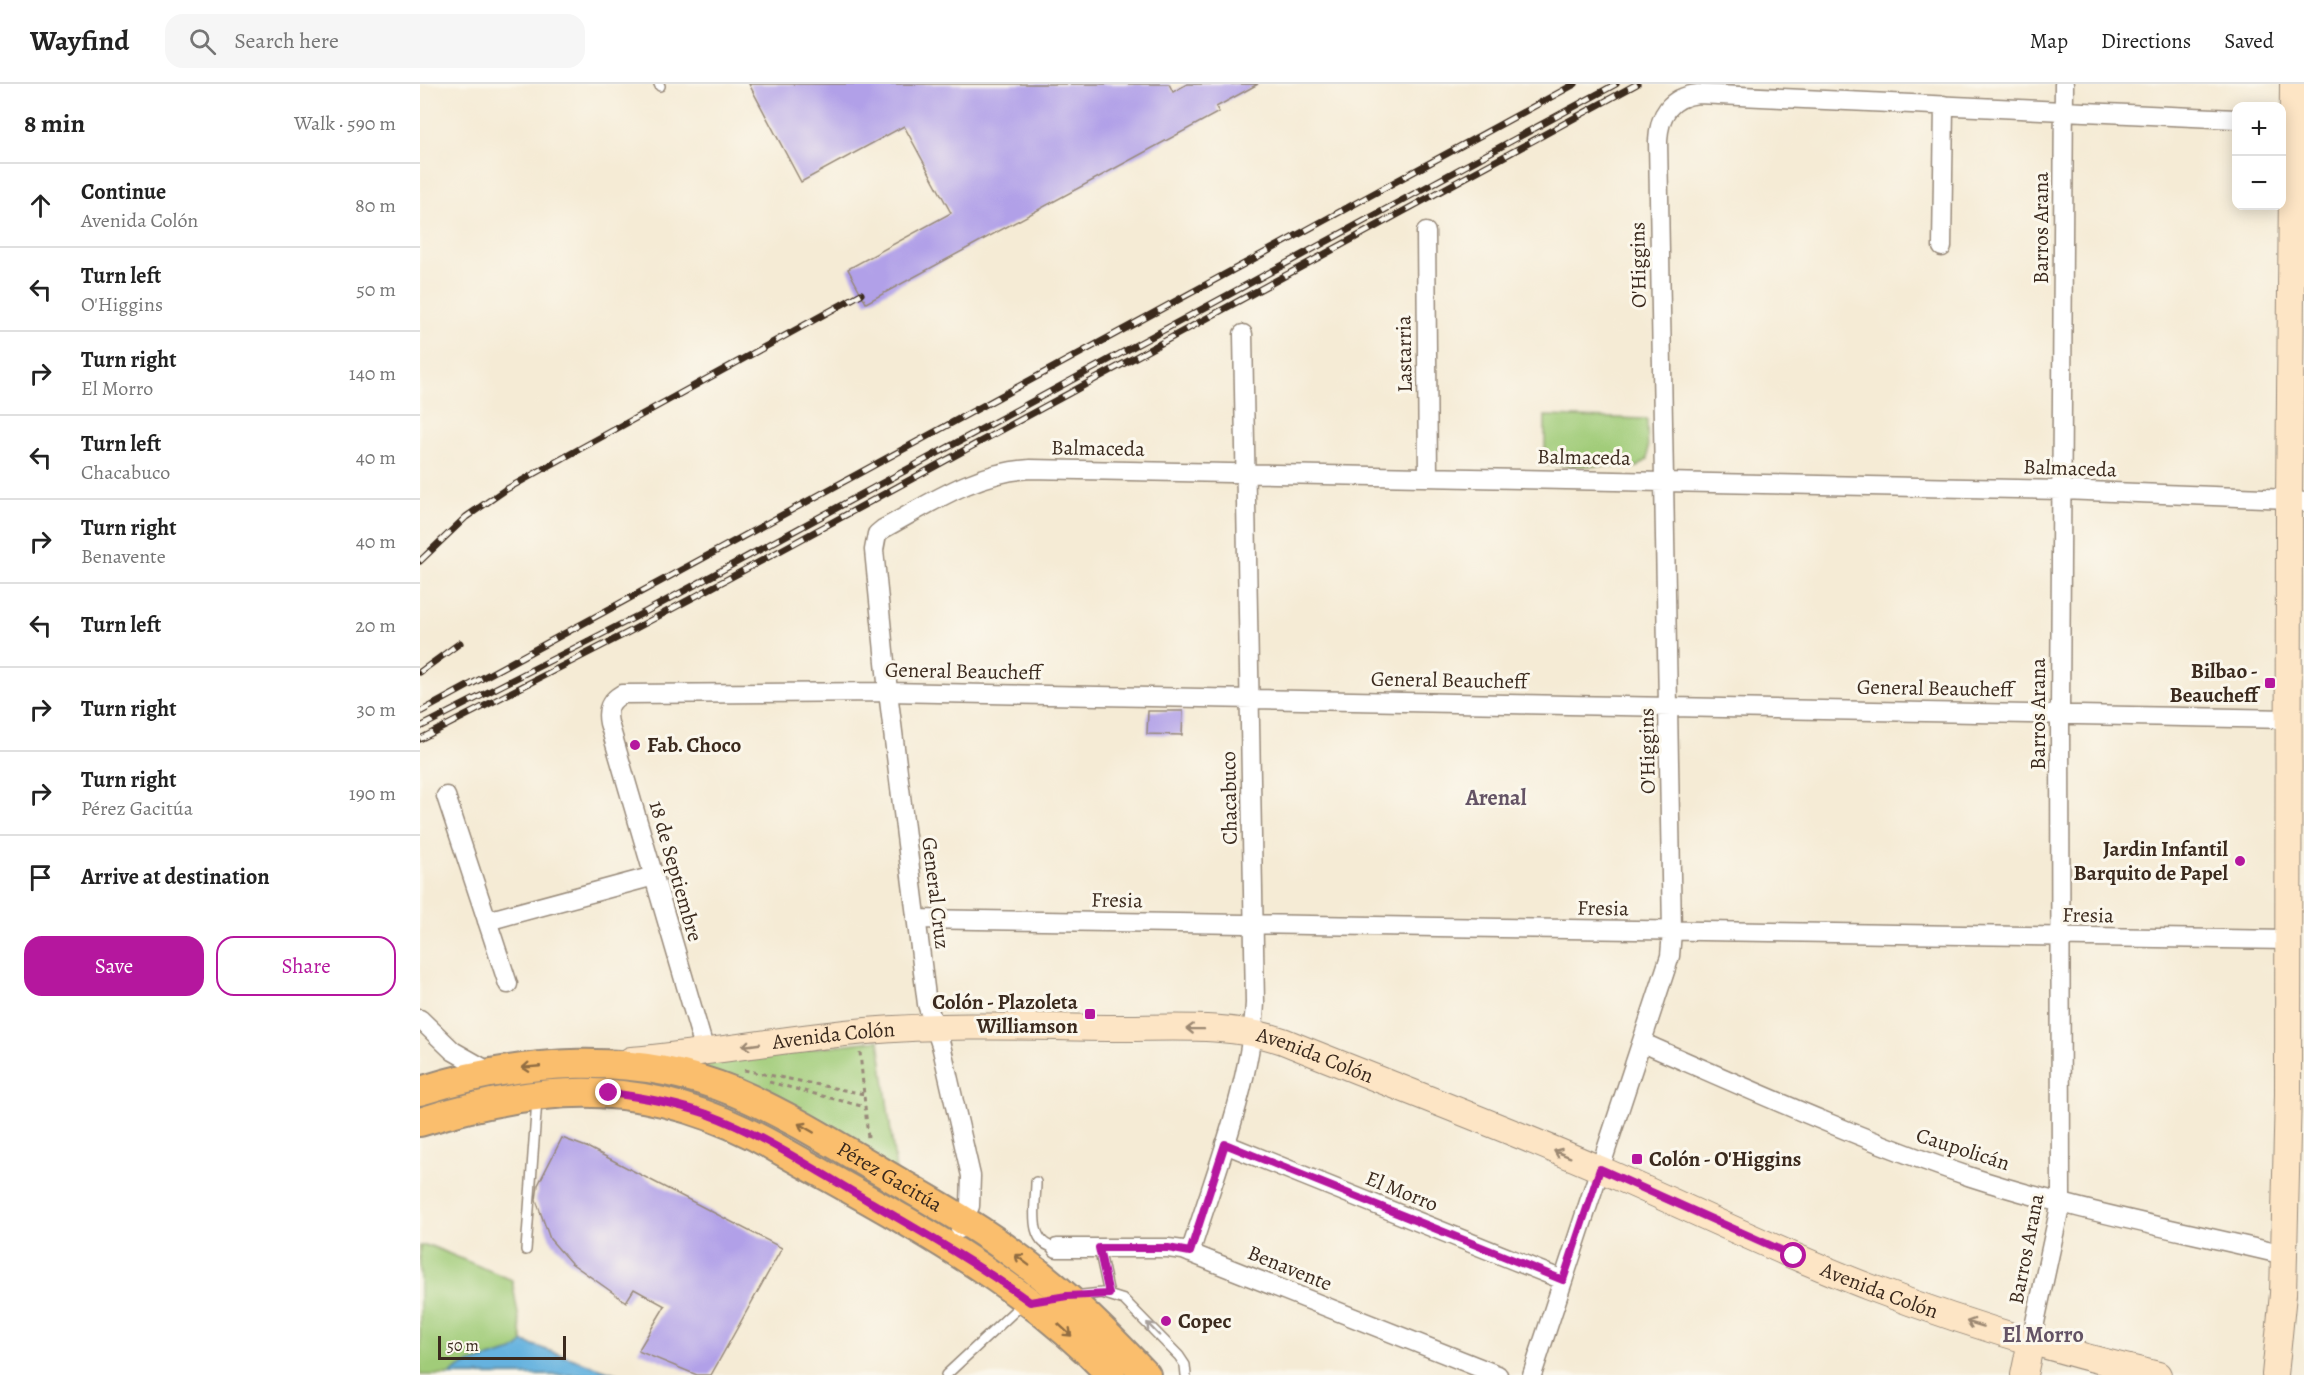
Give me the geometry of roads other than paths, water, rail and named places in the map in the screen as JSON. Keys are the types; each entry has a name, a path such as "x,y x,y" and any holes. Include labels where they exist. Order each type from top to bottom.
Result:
{"main road":[{"path":"2275,1375 2283,1294 2296,1095 2288,940 2296,795 2289,718 2296,500 2298,253 2293,84"},
{"name":"Avenida Colón","path":"420,1091 490,1072 705,1051 837,1034 934,1028 1212,1029 1253,1032 1283,1041 1600,1169 1794,1256 1868,1286 1942,1313 2031,1341 2158,1375"},
{"name":"Pérez Gacitúa","path":"589,1063 671,1072 733,1091 798,1124 965,1221 1016,1255 1046,1299 1059,1325 1111,1375"},
{"name":"Pérez Gacitúa","path":"538,1095 582,1092 626,1095 667,1102 707,1114 753,1134 948,1248 1099,1325 1146,1375"},
{"path":"420,1122 468,1108 538,1095"},
{"path":"2024,1375 2031,1341"}],"street":[{"name":"Barros Arana","path":"2031,1341 2061,1202 2060,713 2064,84"},
{"path":"1833,92 1944,105 2232,119"},
{"name":"O'Higgins","path":"1532,1375 1670,956 1672,932 1669,706 1658,141 1662,119 1668,107 1680,98 1698,94 1833,92"},
{"path":"1942,247 1944,105"},
{"name":"Lastarria","path":"1426,231 1428,476"},
{"name":"Chacabuco","path":"1190,1252 1225,1144 1250,1056 1253,1032 1251,699 1243,334"},
{"name":"Balmaceda","path":"877,534 959,487 1018,470 1246,472 2062,490 2296,500"},
{"name":"General Cruz","path":"877,534 874,550 888,692 927,1004 943,1053 970,1169 971,1198 965,1221 948,1248"},
{"name":"General Beaucheff","path":"611,703 622,694 629,693 888,692 2289,718"},
{"name":"18 de Septiembre","path":"611,703 607,716 705,1051"},
{"path":"446,796 508,984"},
{"path":"487,921 654,876"},
{"name":"Fresia","path":"916,919 2288,940"},
{"path":"420,1019 453,1051 490,1072"},
{"name":"Caupolicán","path":"1643,1043 1892,1149 1973,1177 2061,1202 2284,1255"},
{"path":"453,1051 458,1065 455,1080"},
{"name":"El Morro","path":"1225,1144 1563,1280"},
{"name":"Benavente","path":"1057,1248 1168,1248 1190,1252 1498,1375"}],"lane":[{"path":"526,1250 538,1095"},
{"path":"1036,1182 1036,1232 1040,1241 1057,1248"},
{"path":"1099,1248 1109,1294"},
{"path":"946,1375 1018,1307 1046,1299 1109,1294 1131,1305 1182,1360 1186,1375"}],"water":[{"path":"524,1342 620,1375 448,1375 465,1365 513,1351"}],"railway":[{"path":"420,712 1575,84"},
{"path":"420,727 647,611 1616,84"},
{"path":"420,739 763,560 1637,84"},
{"path":"420,561 466,517 505,490 861,294"},
{"path":"420,672 460,643"}],"place":[{"name":"Bilbao - Beaucheff","path":"2270,683"},
{"name":"Fab. Choco","path":"635,745"},
{"name":"Jardin Infantil Barquito de Papel","path":"2240,861"},
{"name":"Colón - Plazoleta Williamson","path":"1090,1014"},
{"name":"Colón - O'Higgins","path":"1637,1159"},
{"name":"Copec","path":"1166,1321"}],"district":[{"name":"Arenal","path":"1496,797"},
{"name":"El Morro","path":"2043,1334"}]}
